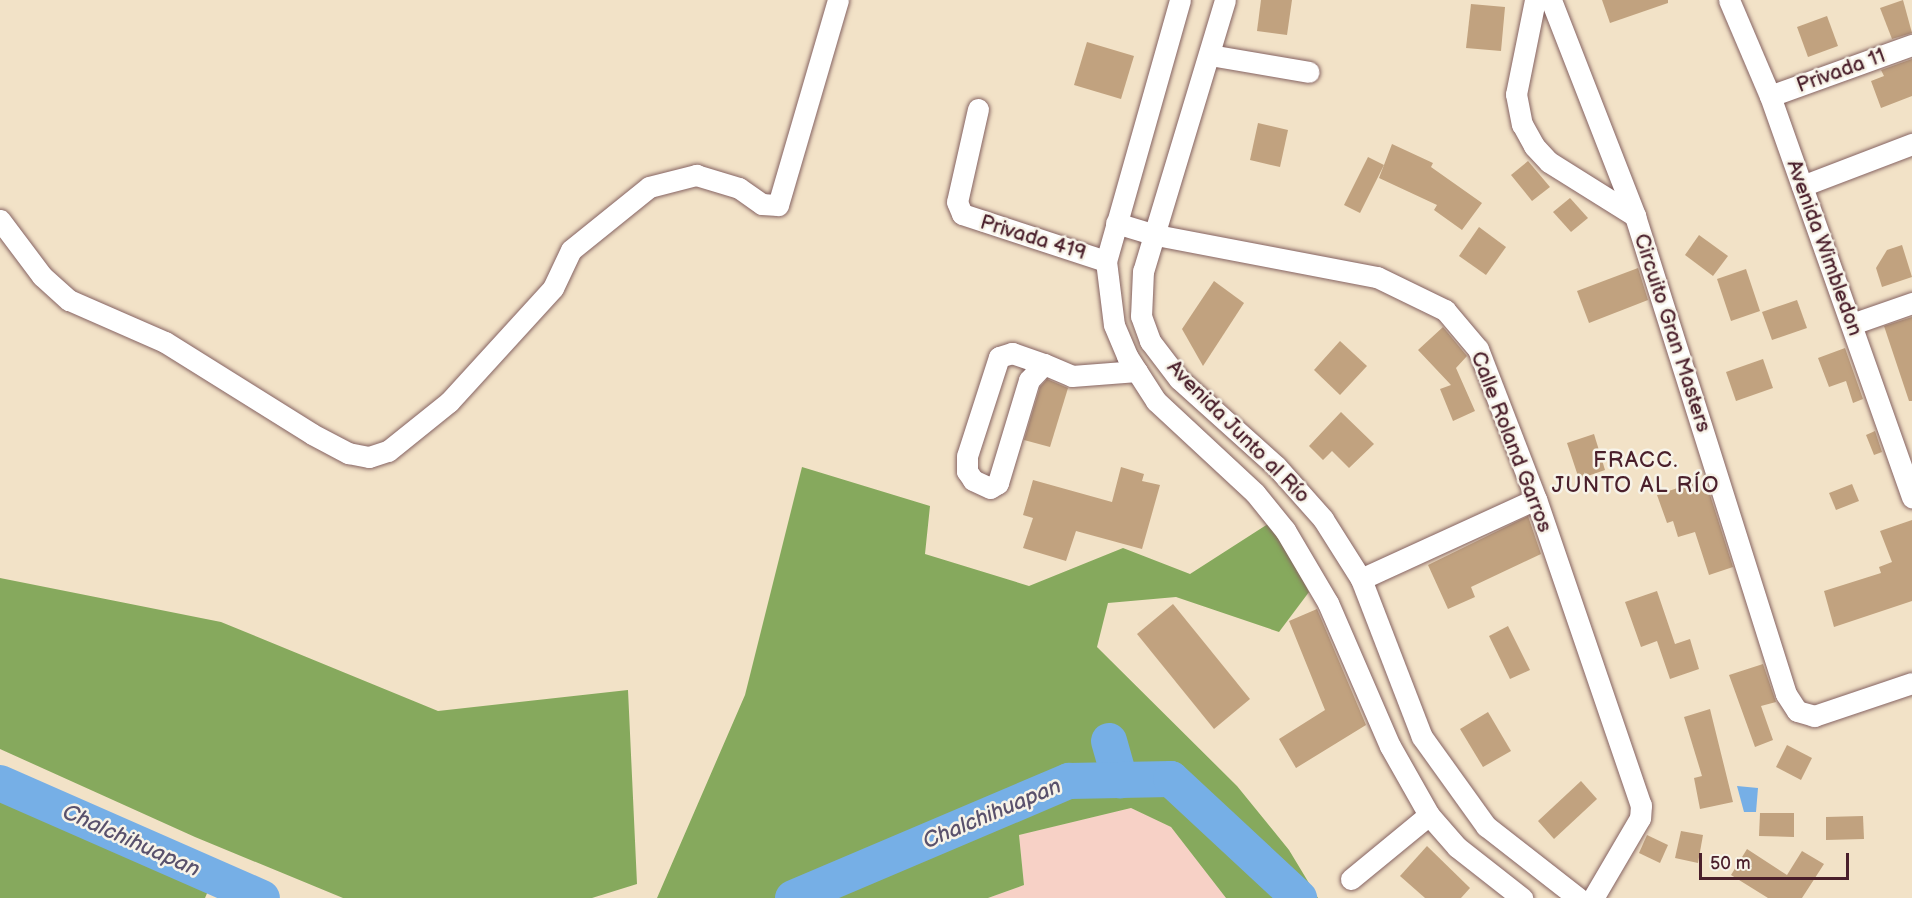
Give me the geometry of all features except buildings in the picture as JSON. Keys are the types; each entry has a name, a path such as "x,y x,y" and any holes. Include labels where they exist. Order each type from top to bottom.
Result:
{"street":[{"path":"0,220 42,276 69,300 165,342 312,435 348,453 369,457 388,451 449,402 553,288 571,250 649,187 696,175 739,188 762,204 778,205 838,0"},
{"name":"Avenida Junto al Río","path":"1180,0 1106,261 1114,325 1137,371 1156,401 1255,494 1286,530 1328,603 1390,746 1429,815 1458,847 1522,898"},
{"name":"Avenida Junto al Río","path":"1225,0 1210,55 1151,234 1143,271 1141,316 1150,341 1179,379 1276,465 1323,519 1361,579 1422,737 1486,826 1578,898"},
{"name":"Circuito Gran Masters","path":"1535,0 1516,94 1522,123 1533,146 1549,162 1635,216"},
{"name":"Circuito Gran Masters","path":"1551,0 1635,216 1786,694 1797,711 1814,716 1912,683"},
{"name":"Avenida Wimbledon","path":"1729,0 1770,96 1852,324 1906,458 1912,498"},
{"name":"Privada 11","path":"1770,96 1912,45"},
{"path":"1210,55 1309,72"},
{"name":"Privada 419","path":"978,109 957,202 962,214 1106,261"},
{"path":"1802,186 1912,144"},
{"name":"Calle Roland Garros","path":"1116,223 1151,234 1377,277 1445,310 1478,349 1536,499 1641,805 1640,818 1593,898"},
{"path":"1852,324 1912,303"},
{"path":"1044,364 1029,380 999,483 990,488 973,480 967,471 967,456 999,357 1012,353 1044,364 1072,376 1137,371"},
{"path":"1255,494 1276,465"},
{"path":"1361,579 1536,499"},
{"path":"1351,879 1429,815"}],"shaded area":[{"path":"1131,808 1171,827 1226,898 988,898 1024,885 1019,835"}],"green space":[{"path":"802,467 930,506 925,554 1029,586 1123,548 1190,574 1271,522 1309,592 1279,632 1176,597 1108,603 1097,647 1237,786 1289,850 1318,898 1226,898 1171,827 1131,808 1019,835 1024,885 988,898 657,898 745,695"},
{"path":"0,578 221,622 438,711 628,690 637,884 592,898 343,898 195,837 0,749"},
{"path":"0,781 60,804 275,898 223,898 208,891 205,898 0,898"}],"water":[{"path":"1737,786 1758,788 1756,812 1744,812"}],"waterway":[{"path":"1109,741 1120,780"},
{"name":"Chalchihuapan","path":"793,898 1069,781 1171,779 1299,898"},
{"name":"Chalchihuapan","path":"0,783 262,898"}],"district":[{"name":"FRACC. JUNTO AL RÍO","path":"1636,473"}]}
